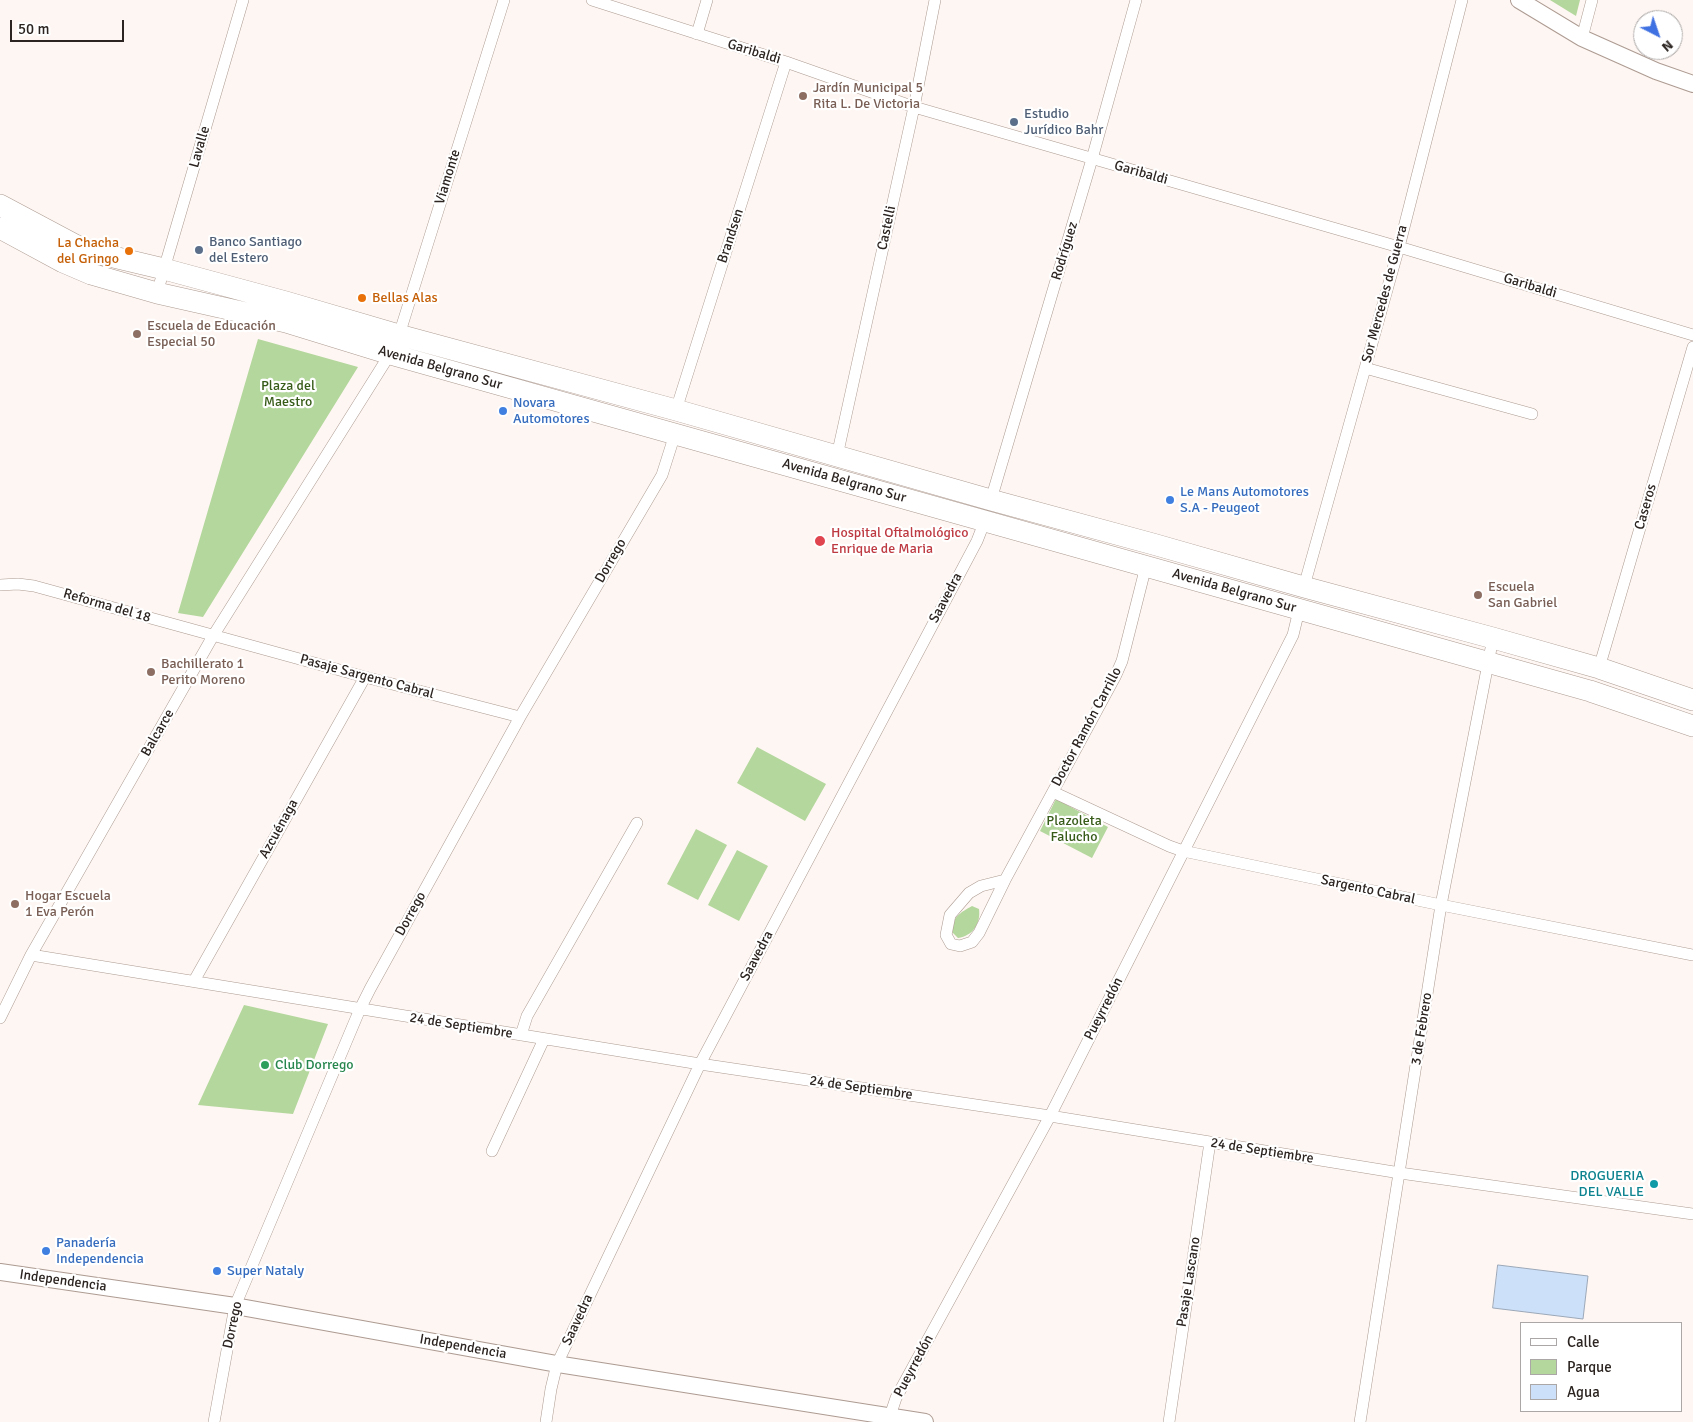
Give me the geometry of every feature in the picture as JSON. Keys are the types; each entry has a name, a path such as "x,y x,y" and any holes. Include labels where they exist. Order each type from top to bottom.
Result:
{"highway":[{"name":"Avenida Belgrano Sur","path":"0,205 77,246 101,254 164,269 676,434 1590,691 1693,726"},
{"name":"Avenida Belgrano Sur","path":"0,228 91,274 157,293 395,344 676,410 1304,588 1599,668 1693,700"}],"street":[{"name":"Lavalle","path":"157,293 243,0"},
{"name":"Viamonte","path":"395,344 504,0"},
{"name":"Garibaldi","path":"592,0 786,62 914,107 1399,247 1693,335"},
{"path":"698,34 707,0"},
{"name":"Castelli","path":"837,456 914,107 934,0"},
{"name":"Rodríguez","path":"991,500 1092,159 1136,0"},
{"name":"Sor Mercedes de Guerra","path":"1304,588 1399,247 1462,0"},
{"path":"1519,0 1582,38 1656,71 1693,84"},
{"path":"1582,38 1592,0"},
{"name":"Brandsen","path":"676,410 786,62"},
{"name":"Balcarce","path":"0,1018 31,955 213,636 395,344"},
{"name":"Caseros","path":"1599,668 1693,347"},
{"path":"1365,368 1532,414"},
{"name":"Dorrego","path":"214,1422 235,1306 360,1009 520,717 662,475 676,434"},
{"name":"Saavedra","path":"546,1422 557,1364 700,1064 977,541 991,500"},
{"name":"Doctor Ramón Carrillo","path":"1006,880 981,886 969,893 955,907 950,914 946,936 951,944 960,946 972,942 979,933 1115,677 1122,661 1146,566"},
{"name":"Reforma del 18","path":"0,585 18,584 34,586 213,636"},
{"name":"Pueyrredón","path":"888,1419 896,1398 1050,1116 1293,635 1304,588"},
{"name":"Pasaje Sargento Cabral","path":"213,636 520,717"},
{"name":"3 de Febrero","path":"1360,1422 1441,905 1493,638"},
{"name":"Azcuénaga","path":"194,981 365,677"},
{"name":"Sargento Cabral","path":"1053,792 1183,851 1693,955"},
{"path":"521,1036 527,1016 637,823"},
{"name":"24 de Septiembre","path":"31,955 700,1064 1050,1116 1400,1173 1693,1214"},
{"path":"492,1151 544,1039"},
{"name":"Pasaje Lascano","path":"1169,1422 1210,1142"},
{"name":"Independencia","path":"0,1272 235,1306 557,1364 888,1419 925,1422"}],"green space":[{"path":"1550,0 1580,0 1576,16"},
{"name":"Plaza del Maestro","path":"258,339 358,367 203,617 178,613"},
{"path":"757,747 826,784 805,821 737,783"},
{"name":"Plazoleta Falucho","path":"1056,799 1108,827 1092,858 1040,831"},
{"path":"696,829 727,845 698,900 667,884"},
{"path":"737,850 768,866 739,921 708,905"},
{"path":"972,906 979,909 977,924 968,935 958,938 952,932 953,923 961,913"},
{"name":"Club Dorrego","path":"244,1005 328,1024 293,1114 198,1105"}],"water":[{"path":"1498,1265 1588,1276 1583,1319 1493,1308"}],"place":[{"name":"Jardín Municipal 5 Rita L. De Victoria","path":"803,96"},
{"name":"Estudio Jurídico Bahr","path":"1014,122"},
{"name":"Banco Santiago del Estero","path":"199,250"},
{"name":"La Chacha del Gringo","path":"129,251"},
{"name":"Bellas Alas","path":"362,298"},
{"name":"Escuela de Educación Especial 50","path":"137,334"},
{"name":"Novara Automotores","path":"503,411"},
{"name":"Le Mans Automotores S.A - Peugeot","path":"1170,500"},
{"name":"Hospital Oftalmológico Enrique de Maria","path":"820,541"},
{"name":"Escuela San Gabriel","path":"1478,595"},
{"name":"Bachillerato 1 Perito Moreno","path":"151,672"},
{"name":"Hogar Escuela 1 Eva Perón","path":"15,904"},
{"name":"Club Dorrego","path":"265,1065"},
{"name":"DROGUERIA DEL VALLE","path":"1654,1184"},
{"name":"Panadería Independencia","path":"46,1251"},
{"name":"Super Nataly","path":"217,1271"}]}
